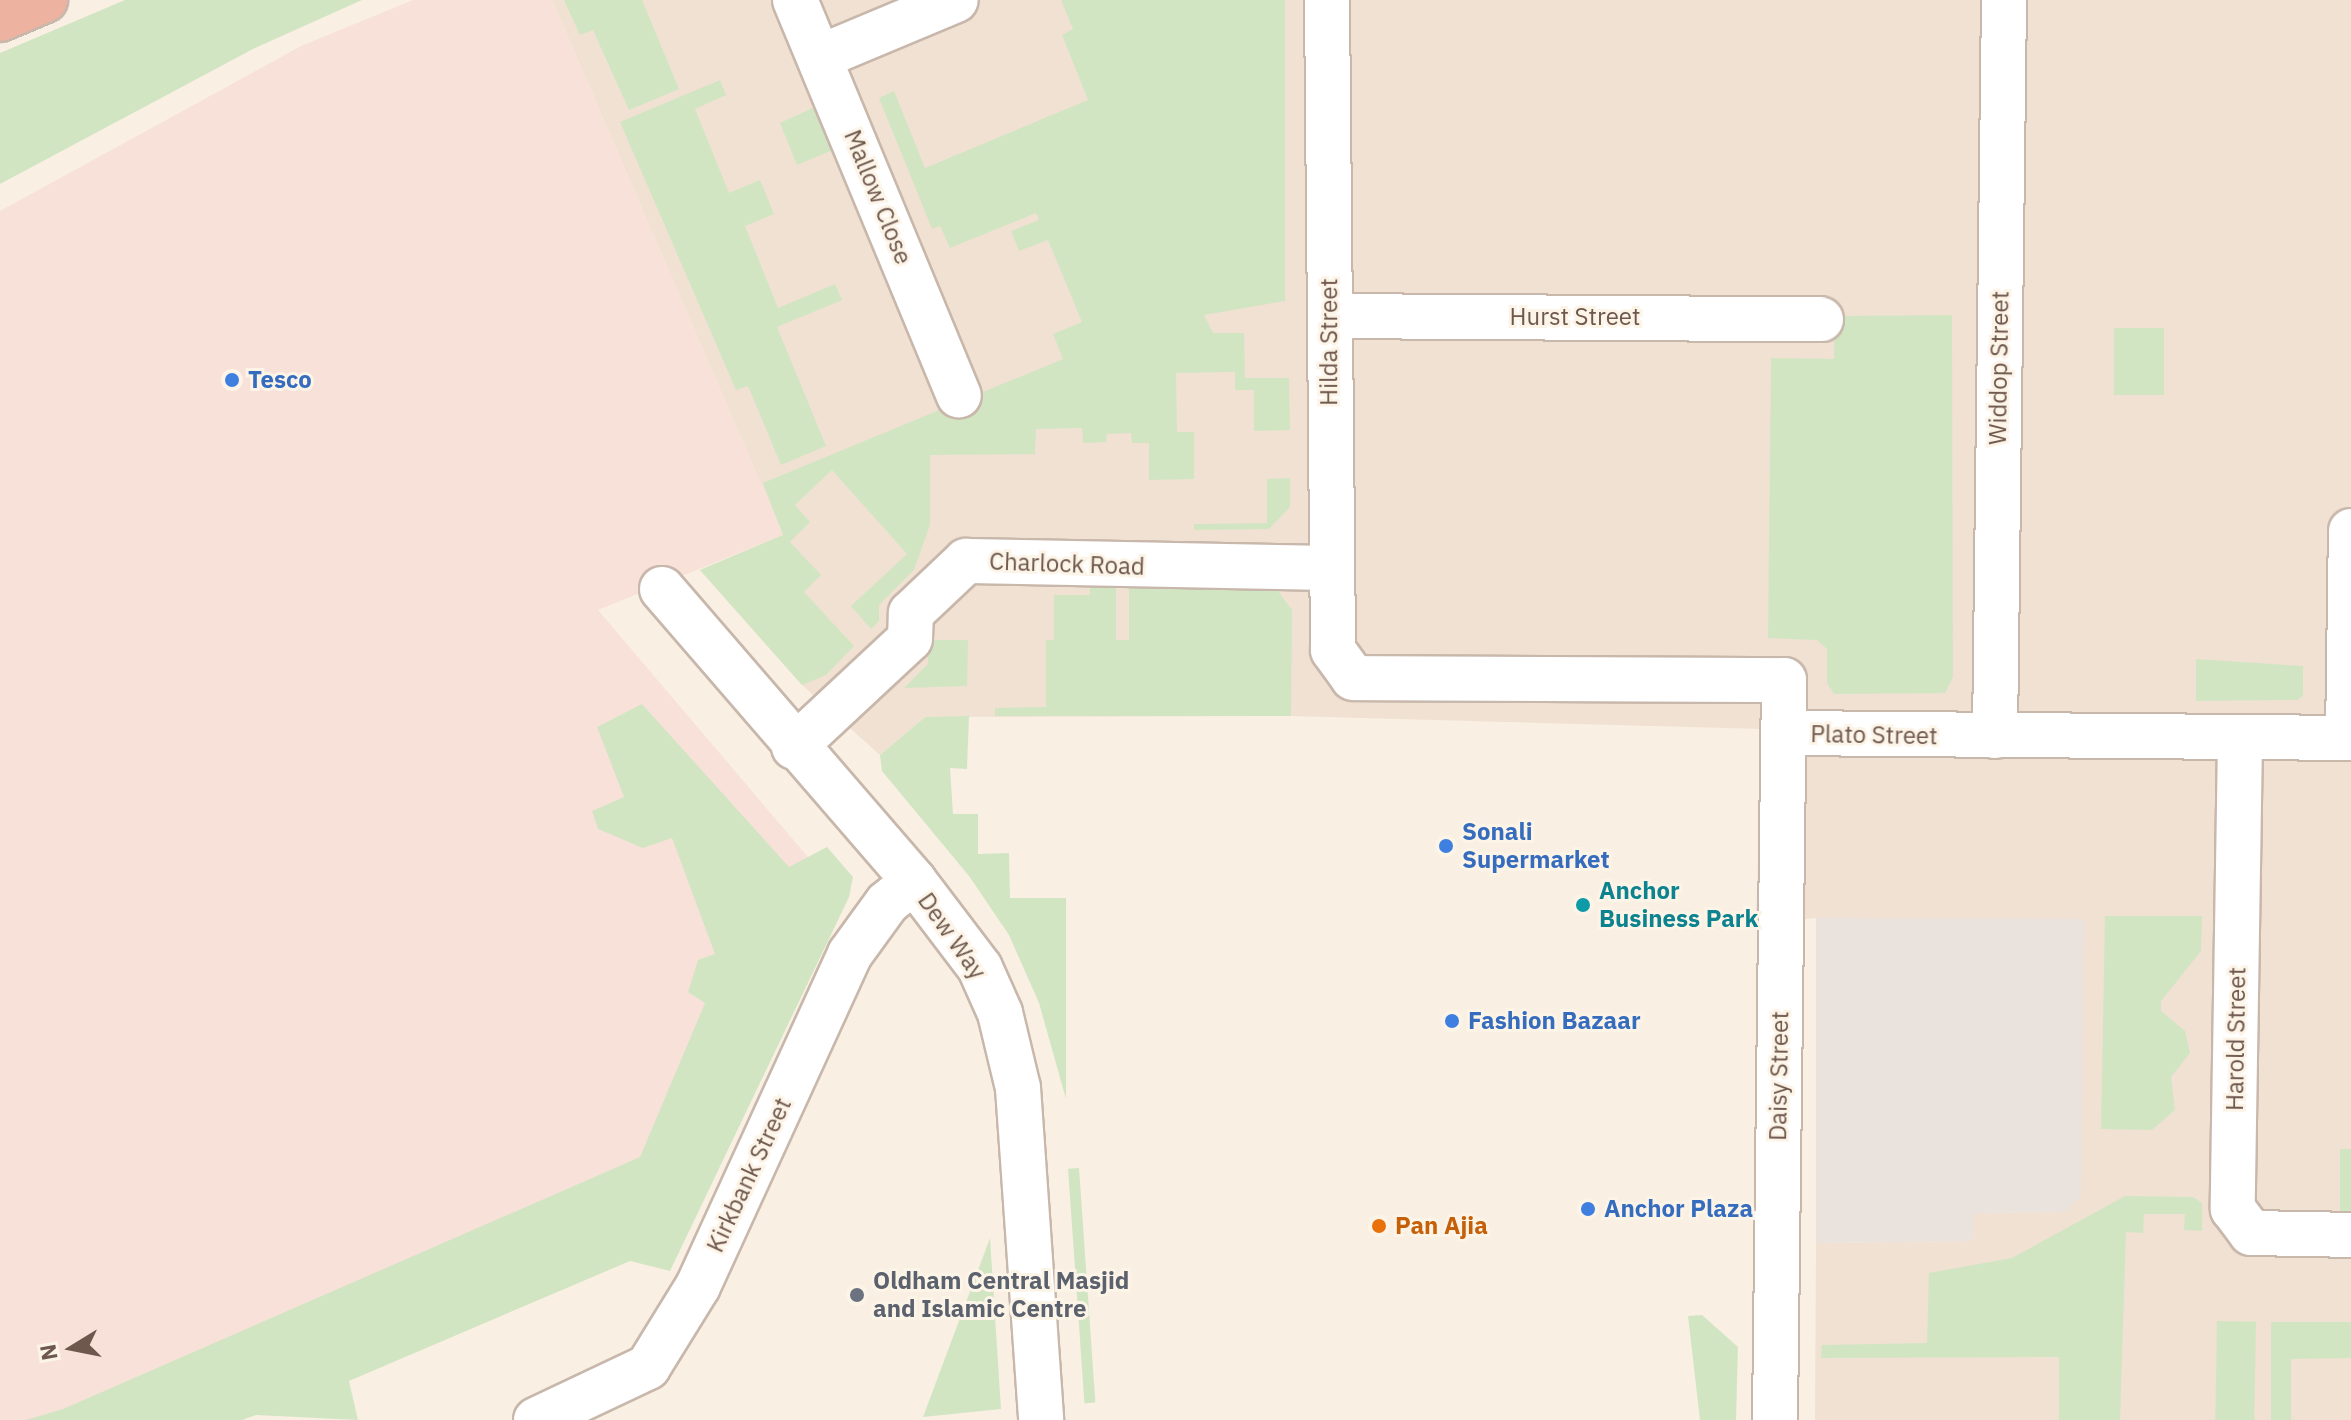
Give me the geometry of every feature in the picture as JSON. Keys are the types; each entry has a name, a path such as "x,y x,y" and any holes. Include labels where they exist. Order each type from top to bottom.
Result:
{"highway":[{"path":"0,19 45,0"}],"street":[{"name":"Mallow Close","path":"795,0 959,395"},
{"path":"820,57 956,0"},
{"name":"Hilda Street","path":"1327,0 1333,650 1353,678"},
{"name":"Widdop Street","path":"1995,736 2004,0"},
{"name":"Hurst Street","path":"1330,316 1821,319"},
{"path":"2350,738 2351,531"},
{"name":"Charlock Road","path":"794,747 910,639 911,613 966,561 1332,568"},
{"name":"Dew Way","path":"662,589 794,747 914,881 980,968 1000,1013 1018,1088 1041,1420"},
{"name":"Plato Street","path":"1353,678 1784,680 1783,733 2240,740 2350,738"},
{"name":"Daisy Street","path":"1775,1420 1783,733"},
{"name":"Harold Street","path":"2240,740 2233,1209 2251,1233 2351,1235"},
{"name":"Kirkbank Street","path":"536,1420 648,1367 698,1286 850,954 887,903 914,881"}],"shaded area":[{"path":"413,0 552,0 783,535 598,610 842,897 663,1216 218,1420 0,1420 0,211 301,46"},
{"path":"552,0 2351,0 2351,1420 1815,1420 1816,1243 1972,1241 1973,1213 2065,1212 1816,918 1756,925 1762,729 1291,716 925,717 880,755 802,685 700,570 783,535"},
{"path":"1816,918 2084,919 2081,1197 2065,1212 1974,1213 1972,1241 1816,1243"}],"green space":[{"path":"125,0 362,0 253,49 0,184 0,53"},
{"path":"564,0 642,0 679,89 629,110 593,30 580,35"},
{"path":"1061,0 1285,0 1285,301 1204,315 1213,333 1244,333 1245,378 1289,378 1290,430 1254,431 1254,390 1235,390 1235,372 1176,373 1177,432 1194,432 1194,479 1149,480 1149,443 1132,443 1131,433 1107,434 1106,442 1083,443 1082,428 1036,429 1035,454 930,455 930,525 914,570 879,605 879,621 871,629 851,606 907,554 832,470 795,505 810,522 790,542 821,575 804,592 854,646 826,675 802,685 700,570 783,535 763,483 1063,359 1053,334 1082,322 1048,240 1019,251 1011,231 1039,220 1036,213 950,248 940,226 932,229 879,98 894,91 925,168 1088,100 1062,35 1073,29"},
{"path":"720,80 726,95 695,109 729,193 760,180 774,214 745,226 778,308 835,284 842,300 777,327 826,446 781,465 748,386 736,390 620,122"},
{"path":"826,102 833,150 797,165 780,123"},
{"path":"1952,315 1953,677 1945,693 1834,694 1827,683 1827,649 1817,640 1768,638 1771,358 1834,359 1835,316"},
{"path":"2114,328 2164,328 2164,395 2114,395"},
{"path":"1290,478 1290,507 1269,529 1194,530 1194,524 1267,523 1267,479"},
{"path":"1090,580 1116,580 1116,640 1129,640 1129,584 1275,587 1292,610 1291,716 995,716 995,708 1046,707 1046,640 1054,640 1054,595 1090,595"},
{"path":"928,640 968,640 967,686 904,688 928,664"},
{"path":"2196,659 2303,666 2303,695 2298,700 2196,701"},
{"path":"642,704 789,867 827,847 853,877 849,897 670,1271 630,1261 349,1381 358,1420 256,1415 242,1420 26,1420 63,1409 640,1157 705,1003 688,992 698,960 715,954 672,838 643,848 598,829 592,811 624,797 597,727"},
{"path":"969,716 967,769 950,768 953,814 978,814 978,854 1009,853 1010,898 1066,898 1066,1099 1039,1003 1009,935 969,876 882,771 880,755 925,717"},
{"path":"2105,916 2202,916 2201,951 2161,1001 2161,1011 2185,1031 2190,1053 2171,1077 2175,1110 2152,1130 2101,1129"},
{"path":"2340,1149 2351,1149 2351,1211 2340,1211"},
{"path":"1079,1168 1095,1402 1084,1403 1068,1169"},
{"path":"2125,1196 2193,1197 2202,1203 2202,1231 2184,1230 2185,1214 2144,1214 2143,1233 2126,1232 2120,1420 2059,1420 2059,1357 1821,1358 1822,1345 1927,1343 1929,1273 2012,1258"},
{"path":"990,1238 1001,1409 923,1417"},
{"path":"1702,1315 1738,1347 1736,1420 1700,1420 1688,1316"},
{"path":"2217,1321 2256,1322 2254,1420 2215,1420"},
{"path":"2271,1322 2351,1322 2351,1358 2291,1359 2291,1420 2271,1420"}],"place":[{"name":"Tesco","path":"232,380"},
{"name":"Sonali Supermarket","path":"1446,846"},
{"name":"Anchor Business Park","path":"1583,905"},
{"name":"Fashion Bazaar","path":"1452,1021"},
{"name":"Anchor Plaza","path":"1588,1209"},
{"name":"Pan Ajia","path":"1379,1226"},
{"name":"Oldham Central Masjid and Islamic Centre","path":"857,1295"}]}
